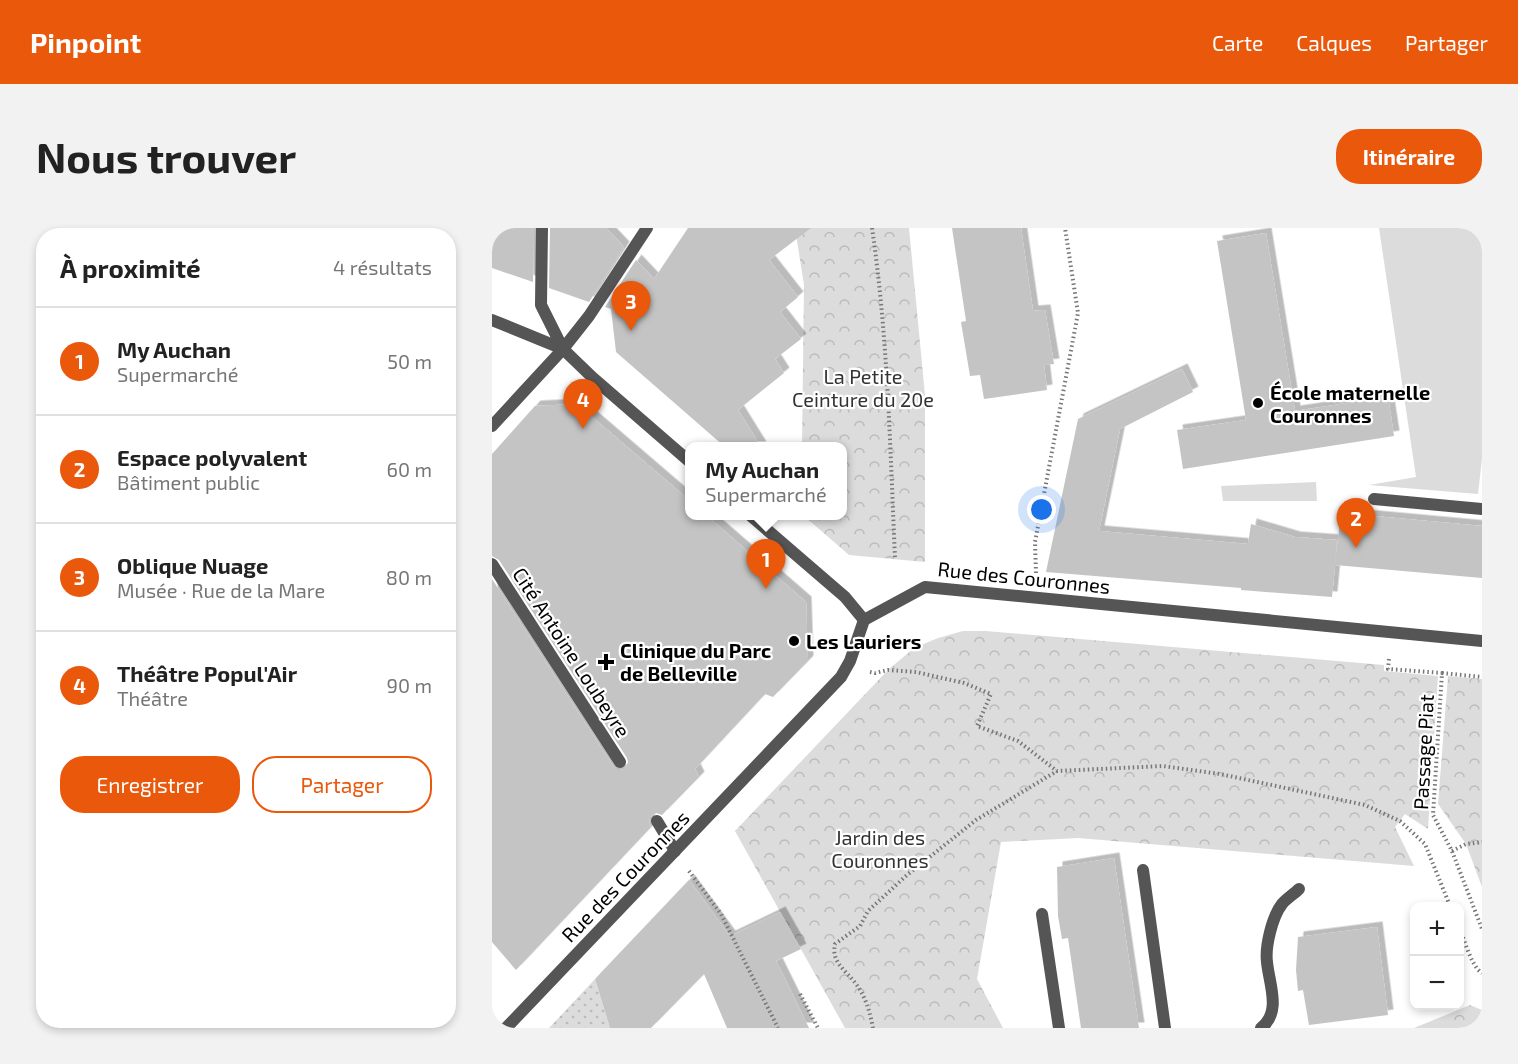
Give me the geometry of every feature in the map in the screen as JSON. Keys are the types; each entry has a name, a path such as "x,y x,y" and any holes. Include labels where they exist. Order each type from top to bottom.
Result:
{"street":[{"path":"542,228 541,305 563,349 685,458"},
{"path":"492,426 563,349 589,316 647,228"},
{"path":"492,320 563,349"},
{"path":"1374,500 1482,509"},
{"path":"756,520 844,597 864,620"},
{"name":"Cité Antoine Loubeyre","path":"492,564 620,762"},
{"name":"Rue des Couronnes","path":"506,1028 841,677 850,661 864,620 925,586 1482,641"},
{"path":"657,821 675,851"},
{"path":"1143,870 1165,1028"},
{"path":"1261,1028 1274,1007 1266,960 1273,923 1281,905 1299,889"},
{"path":"1042,914 1059,1028"}],"path":[{"path":"872,228 888,391 894,558"},
{"path":"1035,580 1035,542 1078,313 1065,228"},
{"name":"Passage Piat","path":"1389,658 1388,669 1482,677"},
{"path":"888,670 916,672 964,683 991,693 977,726 1018,741 1057,771"},
{"name":"Passage Piat","path":"1442,674 1433,815 1452,851 1482,930"},
{"path":"873,1028 870,1010 857,984 838,965 834,950 835,944 860,926 868,911 906,875 976,820 1057,771 1163,766 1220,774 1365,805 1400,821 1425,844 1448,902"},
{"path":"1452,851 1466,844 1482,842"},
{"path":"693,876 721,914 778,1028"},
{"path":"1464,939 1482,974"},
{"path":"800,994 818,1028"}],"green space":[{"name":"La Petite Ceinture du 20e","path":"795,228 909,228 925,395 925,562 849,555 809,520 847,520 847,442 802,442 804,285"},
{"path":"1379,228 1482,228 1482,459 1478,494 1369,485 1416,477"},
{"path":"1316,482 1317,501 1223,501 1221,486"},
{"name":"Jardin des Couronnes","path":"963,631 986,631 1384,665 1384,671 1438,676 1428,829 1405,814 1395,827 1414,866 1078,838 1001,842 977,979 1003,1028 845,1028 735,831 888,670 914,648"},
{"path":"1448,676 1482,679 1482,887 1466,844 1438,804"},
{"path":"595,979 610,1028 549,1028"},
{"path":"1470,1005 1482,1010 1482,1028 1414,1028 1458,1010 1464,1010 1464,1007"}],"building":[{"path":"492,228 534,228 533,282 492,268"},
{"path":"550,228 606,228 624,247 589,302 549,288"},
{"path":"688,228 811,228 769,260 798,297 780,312 801,339 775,359 784,373 738,410 758,442 719,442 616,352 611,309 605,307 636,260 654,279"},
{"path":"952,228 1021,228 1033,311 1045,310 1054,364 1044,365 1047,390 984,399 980,375 970,376 961,322 966,321"},
{"path":"1266,233 1295,411 1388,397 1394,436 1183,469 1177,430 1246,420 1217,241"},
{"path":"1182,369 1193,392 1120,429 1099,531 1248,544 1251,524 1295,537 1337,540 1335,563 1341,513 1482,526 1482,578 1335,565 1332,597 1046,572 1078,419"},
{"path":"577,404 685,497 685,520 712,520 806,602 808,661 773,697 765,694 695,769 699,777 662,815 656,813 650,817 651,827 516,970 492,942 492,579 613,766 617,770 625,769 628,762 499,560 492,556 492,454 535,406"},
{"path":"1114,858 1139,1028 1081,1028 1068,938 1062,939 1058,916 1057,867"},
{"path":"689,880 730,936 780,912 801,949 776,961 809,1028 727,1028 704,974 651,1028 610,1028 595,979"},
{"path":"1377,927 1388,1015 1309,1025 1303,990 1298,991 1296,970 1298,937"}],"place":[{"name":"Oblique Nuage","path":"631,331"},
{"name":"École maternelle Couronnes","path":"1258,403"},
{"name":"Théâtre Popul'Air","path":"583,429"},
{"name":"Espace polyvalent","path":"1356,548"},
{"name":"My Auchan","path":"766,589"},
{"name":"Les Lauriers","path":"794,641"},
{"name":"Clinique du Parc de Belleville","path":"606,662"}]}
